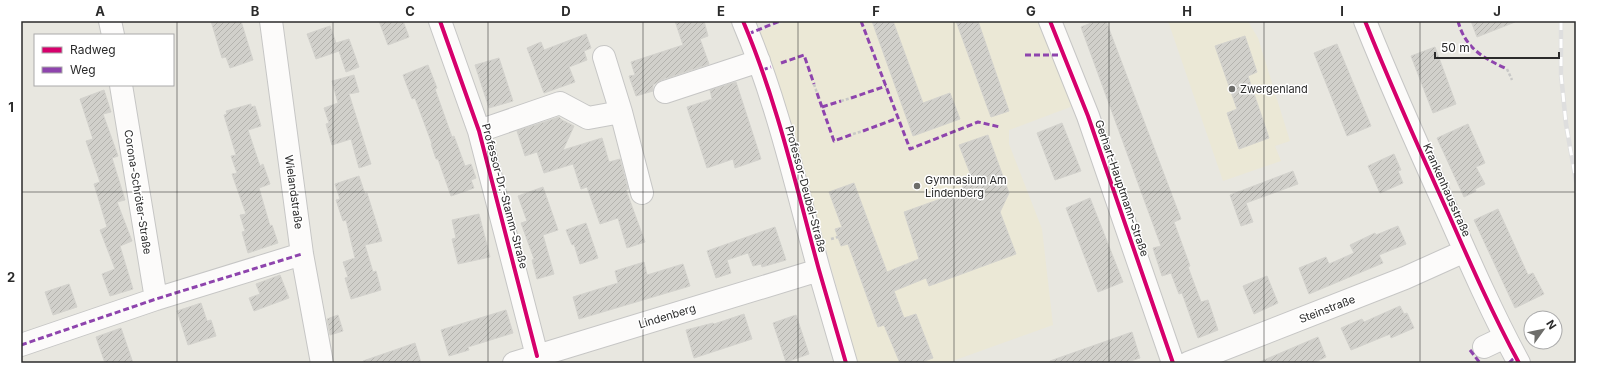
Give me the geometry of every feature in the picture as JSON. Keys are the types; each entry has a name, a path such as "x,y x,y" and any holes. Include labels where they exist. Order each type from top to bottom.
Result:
{"street":[{"path":"110,21 113,34"},
{"name":"Wielandstraße","path":"271,21 302,254 322,363"},
{"name":"Professor-Dr.-Stamm-Straße","path":"440,21 479,130 537,356"},
{"name":"Professor-Deubel-Straße","path":"743,21 759,61 783,136 846,363"},
{"name":"Gerhart-Hauptmann-Straße","path":"1050,21 1088,116 1173,363"},
{"name":"Krankenhausstraße","path":"1365,21 1411,132 1505,337 1514,361"},
{"path":"604,57 621,112 642,193"},
{"path":"665,92 759,61"},
{"name":"Corona-Schröter-Straße","path":"121,86 156,299"},
{"name":"Professor-Dr.-Stamm-Straße","path":"479,130 560,103 588,118 621,112"},
{"name":"Steinstraße","path":"1188,363 1405,278 1465,251"},
{"path":"21,345 156,299 302,254"},
{"name":"Lindenberg","path":"514,363 819,270"},
{"path":"1484,347 1505,337"}],"path":[{"path":"1507,69 1512,80"},
{"path":"814,84 817,93"},
{"path":"841,101 851,98"},
{"path":"853,134 863,131"}],"shaded area":[{"name":"Gymnasium Am Lindenberg","path":"787,21 1039,21 1073,106 1009,130 1009,144 1042,229 1053,325 947,363 858,363 792,127 759,32"},
{"name":"Zwergenland","path":"1168,21 1247,21 1249,23 1258,38 1290,141 1275,146 1281,161 1223,181"}],"building":[{"path":"211,21 241,21 253,60 230,68 226,57 222,58"},
{"path":"379,21 403,21 409,37 388,45"},
{"path":"675,21 704,21 708,36 700,39 709,64 661,80 653,85 653,91 636,96 629,76 635,75 631,62 683,45"},
{"path":"872,21 893,21 923,103 950,93 960,119 913,136"},
{"path":"956,21 978,21 1009,111 991,117"},
{"path":"1096,21 1106,21 1181,219 1174,222 1190,266 1188,267 1201,302 1208,300 1218,330 1198,338 1182,293 1179,294 1171,273 1162,276 1153,248 1161,246 1081,27"},
{"path":"1471,21 1515,21 1515,22 1477,37"},
{"path":"330,26 336,43 349,39 359,67 346,72 339,51 316,59 307,34"},
{"path":"586,34 591,48 584,51 587,60 569,67 575,82 544,93 527,48 541,42 544,50"},
{"path":"1245,36 1257,72 1248,76 1269,138 1239,149 1227,113 1237,109 1215,46"},
{"path":"1337,44 1371,126 1347,136 1314,53"},
{"path":"1435,47 1456,104 1433,113 1411,56"},
{"path":"499,58 513,101 489,108 475,65"},
{"path":"428,65 437,88 435,89 452,137 454,136 465,166 471,164 476,178 471,180 474,188 451,196 438,159 436,159 415,98 412,99 403,75"},
{"path":"354,75 359,92 349,94 371,164 359,168 351,139 332,145 326,124 329,123 324,108 338,103 332,81"},
{"path":"736,82 761,159 735,168 733,159 707,168 687,107 712,99 710,90"},
{"path":"104,90 111,112 103,114 118,156 112,158 125,200 117,202 132,241 120,246 133,289 110,296 102,274 115,269 100,230 107,227 94,184 100,182 86,141 93,139 80,99"},
{"path":"251,104 251,107 255,106 261,126 248,130 260,166 263,164 270,184 259,188 270,226 272,225 278,243 248,253 242,232 245,231 240,215 246,214 232,174 237,173 231,156 236,155 224,115 227,114 226,111"},
{"path":"559,117 574,126 563,150 602,138 609,162 620,159 628,189 626,190 645,242 627,248 618,218 600,224 587,187 581,189 573,164 544,173 537,152 525,156 517,131"},
{"path":"1062,123 1081,171 1055,180 1037,133"},
{"path":"1468,124 1485,163 1476,167 1485,184 1475,189 1476,191 1464,197 1437,138"},
{"path":"988,135 1009,193 1000,212 1016,254 929,286 926,278 894,291 904,318 916,314 933,358 919,363 900,363 884,325 878,327 848,244 841,246 835,229 842,227 829,192 854,183 887,272 919,259 904,212 960,192 970,173 959,145"},
{"path":"1394,154 1401,170 1398,171 1403,183 1380,193 1368,166"},
{"path":"1293,171 1298,184 1246,203 1253,222 1241,226 1230,195"},
{"path":"359,176 365,194 367,193 382,241 365,245 373,272 376,271 381,290 351,299 345,278 348,277 343,262 355,258 346,220 343,221 336,200 340,199 335,184"},
{"path":"543,187 558,230 543,235 554,274 537,279 532,260 534,259 521,223 527,221 518,196"},
{"path":"1090,198 1123,282 1098,292 1066,208"},
{"path":"1498,209 1528,275 1533,273 1544,294 1515,308 1474,220"},
{"path":"479,214 490,257 458,264 452,239 456,238 452,220"},
{"path":"586,223 598,258 580,264 574,244 572,245 566,230"},
{"path":"1398,226 1406,244 1379,255 1383,263 1309,294 1299,268 1326,257 1329,264 1354,253 1350,245 1375,233 1376,235"},
{"path":"775,227 786,260 762,267 761,264 753,266 748,253 727,260 731,273 716,278 707,251"},
{"path":"644,262 647,275 683,264 690,286 579,319 573,297 618,283 615,271"},
{"path":"280,275 289,298 254,311 249,298 260,294 256,284"},
{"path":"1267,276 1278,303 1254,314 1243,286"},
{"path":"69,284 77,307 53,315 45,292"},
{"path":"201,303 207,321 211,320 216,336 188,345 177,311"},
{"path":"1400,306 1404,314 1407,313 1414,328 1391,338 1390,334 1351,350 1341,328 1362,319 1364,322"},
{"path":"506,310 513,333 468,347 469,350 449,356 441,330"},
{"path":"744,314 752,339 694,358 686,330 714,324"},
{"path":"338,315 343,331 330,335 327,319"},
{"path":"796,315 809,354 786,362 773,323"},
{"path":"121,328 133,363 105,363 96,337"},
{"path":"1132,332 1140,358 1124,363 1050,363 1050,361"},
{"path":"1318,337 1326,357 1313,363 1257,363"},
{"path":"415,343 421,363 363,363 363,361"}],"railway":[{"path":"1561,21 1561,74 1566,124 1576,181"}],"marked path":[{"path":"748,34 780,21"},
{"path":"861,21 910,149 978,122 1000,127"},
{"path":"1458,21 1465,38 1476,51 1490,61 1507,69"},
{"path":"781,63 804,55 814,84"},
{"path":"1025,55 1064,55"},
{"path":"762,70 771,67"},
{"path":"851,98 886,86"},
{"path":"817,93 834,141 853,134"},
{"path":"822,107 841,101"},
{"path":"863,131 898,118"},
{"path":"21,345 156,299 302,254"},
{"path":"1470,350 1480,363"},
{"path":"1509,363 1515,357"}],"cycle path":[{"path":"440,21 479,131 537,356"},
{"path":"743,21 776,113 846,363"},
{"path":"1050,21 1088,116 1173,363"},
{"path":"1365,21 1385,70 1474,271 1500,327 1519,363"}],"place":[{"name":"Zwergenland","path":"1232,89"},
{"name":"Gymnasium Am Lindenberg","path":"917,186"}]}
